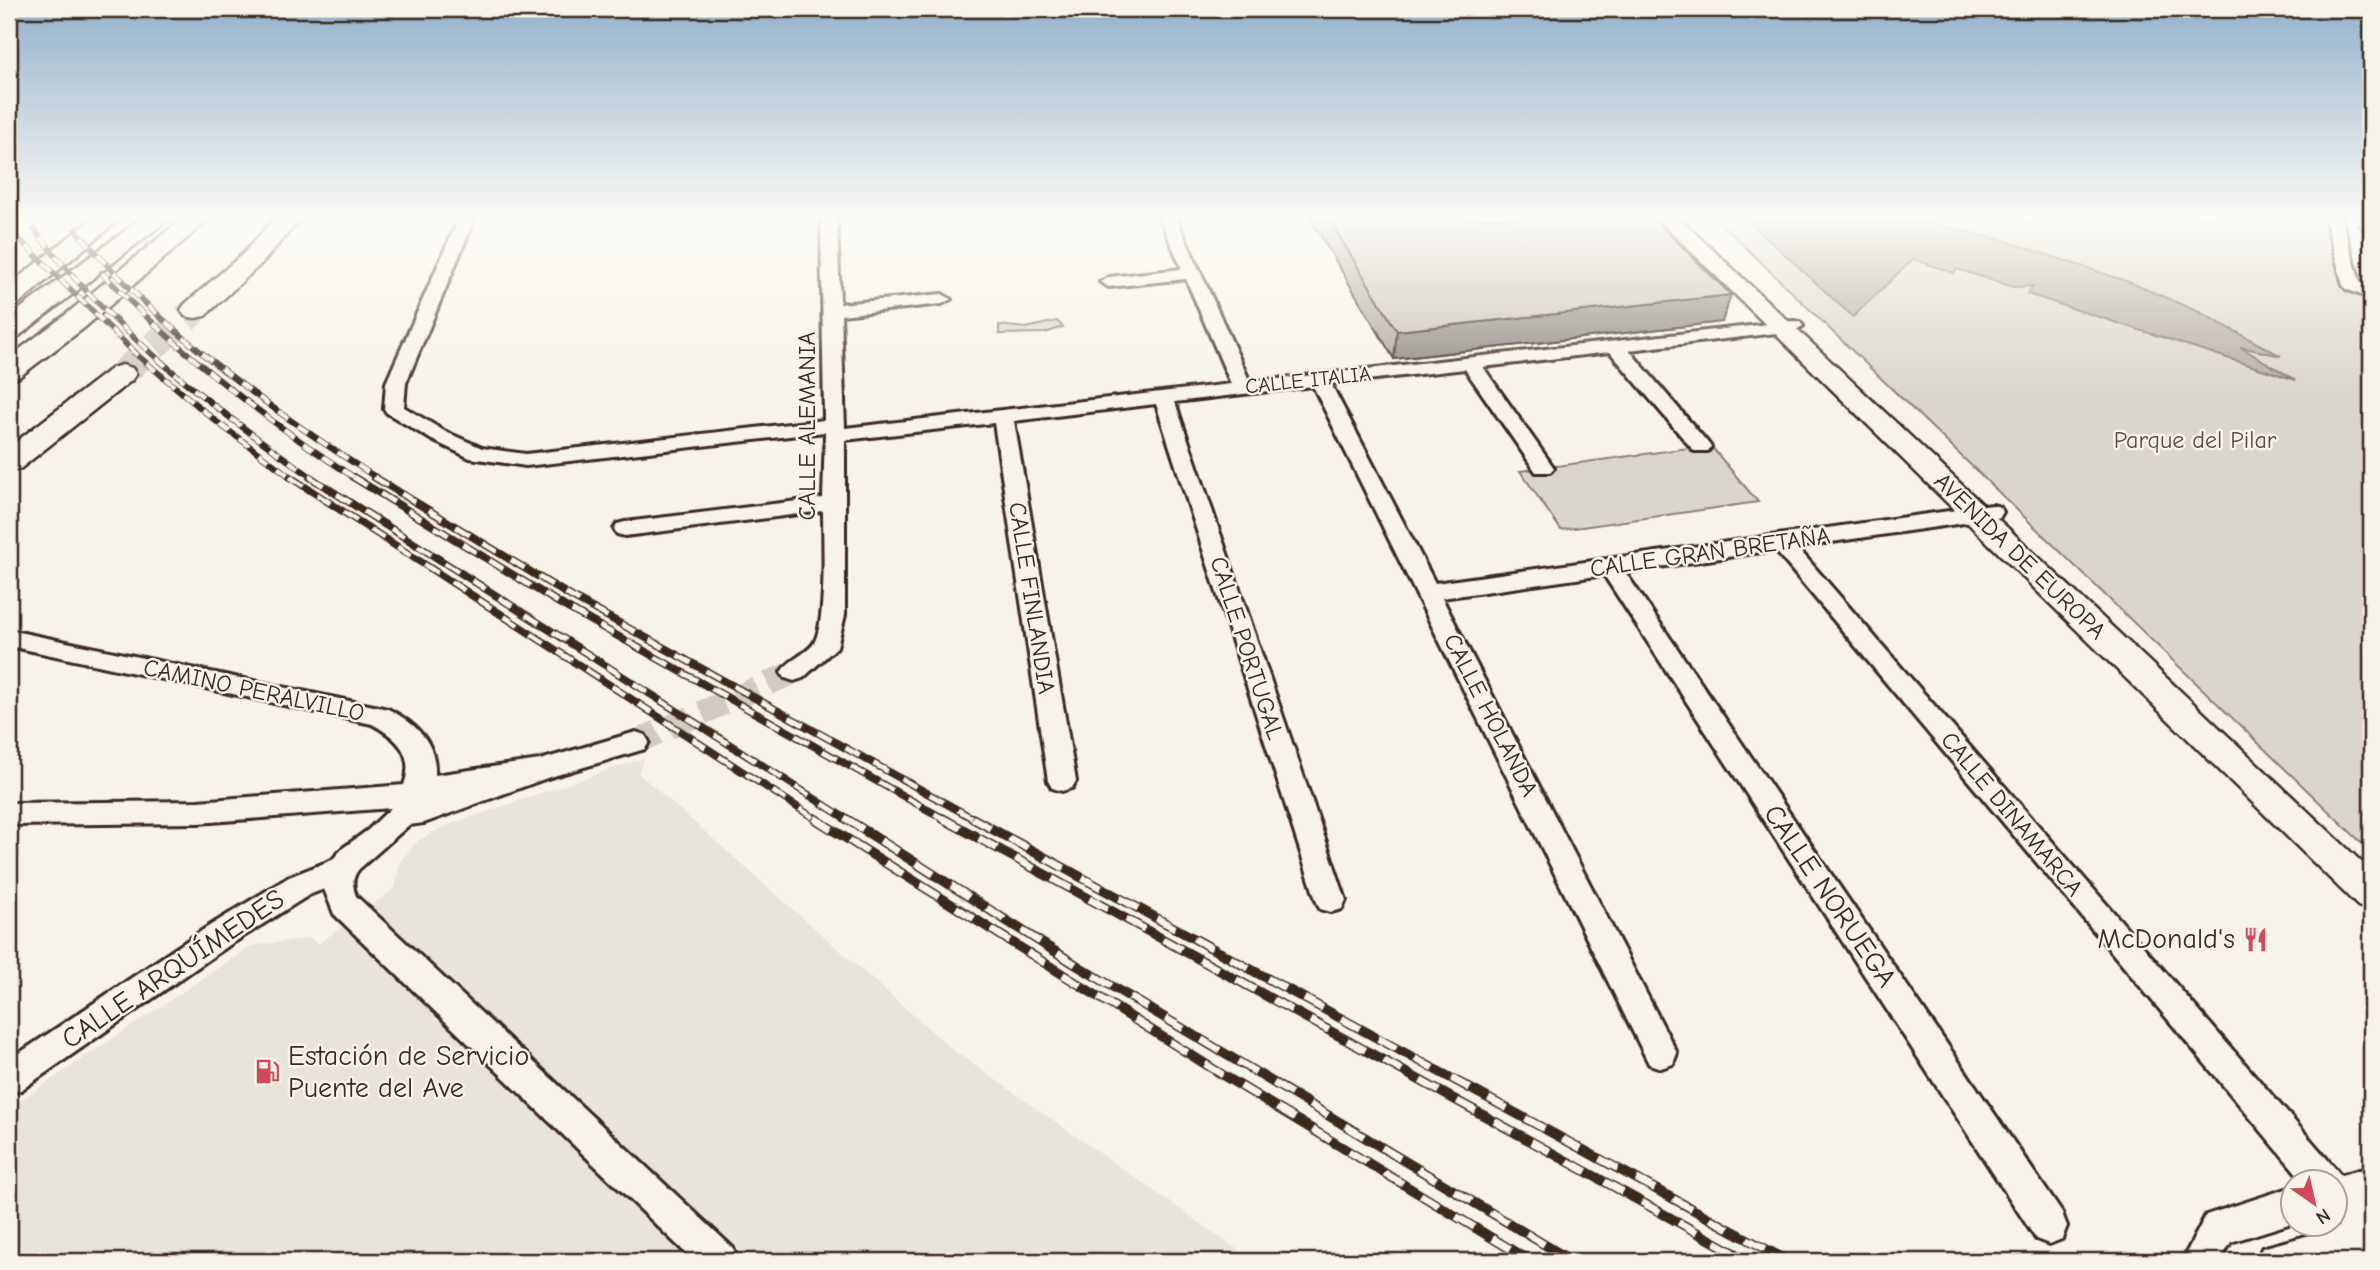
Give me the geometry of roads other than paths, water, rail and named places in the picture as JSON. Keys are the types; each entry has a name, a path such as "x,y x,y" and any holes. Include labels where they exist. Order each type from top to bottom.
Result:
{"highway":[{"path":"9,288 24,277"},
{"path":"9,298 35,277"},
{"path":"9,330 79,277"},
{"path":"9,371 127,277"},
{"path":"195,310 232,277"},
{"path":"9,462 122,374"}],"main road":[{"name":"AVENIDA DE EUROPA","path":"1733,277 1788,327"},
{"name":"AVENIDA DE EUROPA","path":"1739,277 2371,895"},
{"name":"AVENIDA DE EUROPA","path":"1983,513 2371,867"}],"street":[{"name":"CALLE ITALIA","path":"441,277 396,383 394,410 477,454 526,460 1003,415 1788,327"},
{"name":"CALLE ALEMANIA","path":"794,672 825,648 831,634 835,430 831,277"},
{"path":"1109,282 1153,277"},
{"path":"1194,277 1242,387"},
{"path":"2351,277 2353,285 2371,294"},
{"path":"832,310 942,299"},
{"path":"1615,346 1701,447"},
{"path":"1470,362 1543,468"},
{"name":"CALLE HOLANDA","path":"1319,379 1661,1053"},
{"name":"CALLE PORTUGAL","path":"1163,397 1331,900"},
{"name":"CALLE FINLANDIA","path":"1003,415 1062,781"},
{"path":"625,529 834,503"},
{"name":"CALLE GRAN BRETAÑA","path":"1429,592 1983,513"},
{"name":"CALLE DINAMARCA","path":"1780,542 2313,1168"},
{"name":"CALLE NORUEGA","path":"1610,566 2049,1226"},
{"name":"CAMINO PERALVILLO","path":"9,638 379,716 400,727 412,739 422,772 412,799"},
{"path":"412,799 424,812 540,770 636,741"},
{"path":"9,814 198,812 412,799"},
{"path":"412,799 342,869 338,894 345,905 720,1261"},
{"name":"CALLE ARQUÍMEDES","path":"9,1079 240,922 299,886 342,869"},
{"path":"2348,1188 2371,1184"},
{"path":"2200,1261 2219,1228 2278,1209"},
{"name":"CALLE DINAMARCA","path":"2348,1209 2371,1236"},
{"path":"2275,1261 2371,1236"}],"tunnel":[{"path":"122,374 195,310"},
{"path":"636,742 794,672"}],"railway":[{"path":"58,277 137,355 217,422 292,478"},
{"path":"74,277 159,360 235,422 313,478"},
{"path":"106,277 222,383 355,478"},
{"path":"119,277 172,328 251,392 377,478"},
{"path":"290,477 817,820"},
{"path":"310,477 848,820"},
{"path":"353,477 564,606 946,820"},
{"path":"374,477 572,597 976,820"},
{"path":"814,818 1226,1077 1530,1261"},
{"path":"845,818 1078,966 1572,1261"},
{"path":"942,818 1749,1261"},
{"path":"972,818 1788,1261"}],"place":[{"name":"McDonald's","path":"2255,939"},
{"name":"Estación de Servicio Puente del Ave","path":"268,1072"}],"park label":[{"name":"Parque del Pilar","path":"2195,440"}]}
